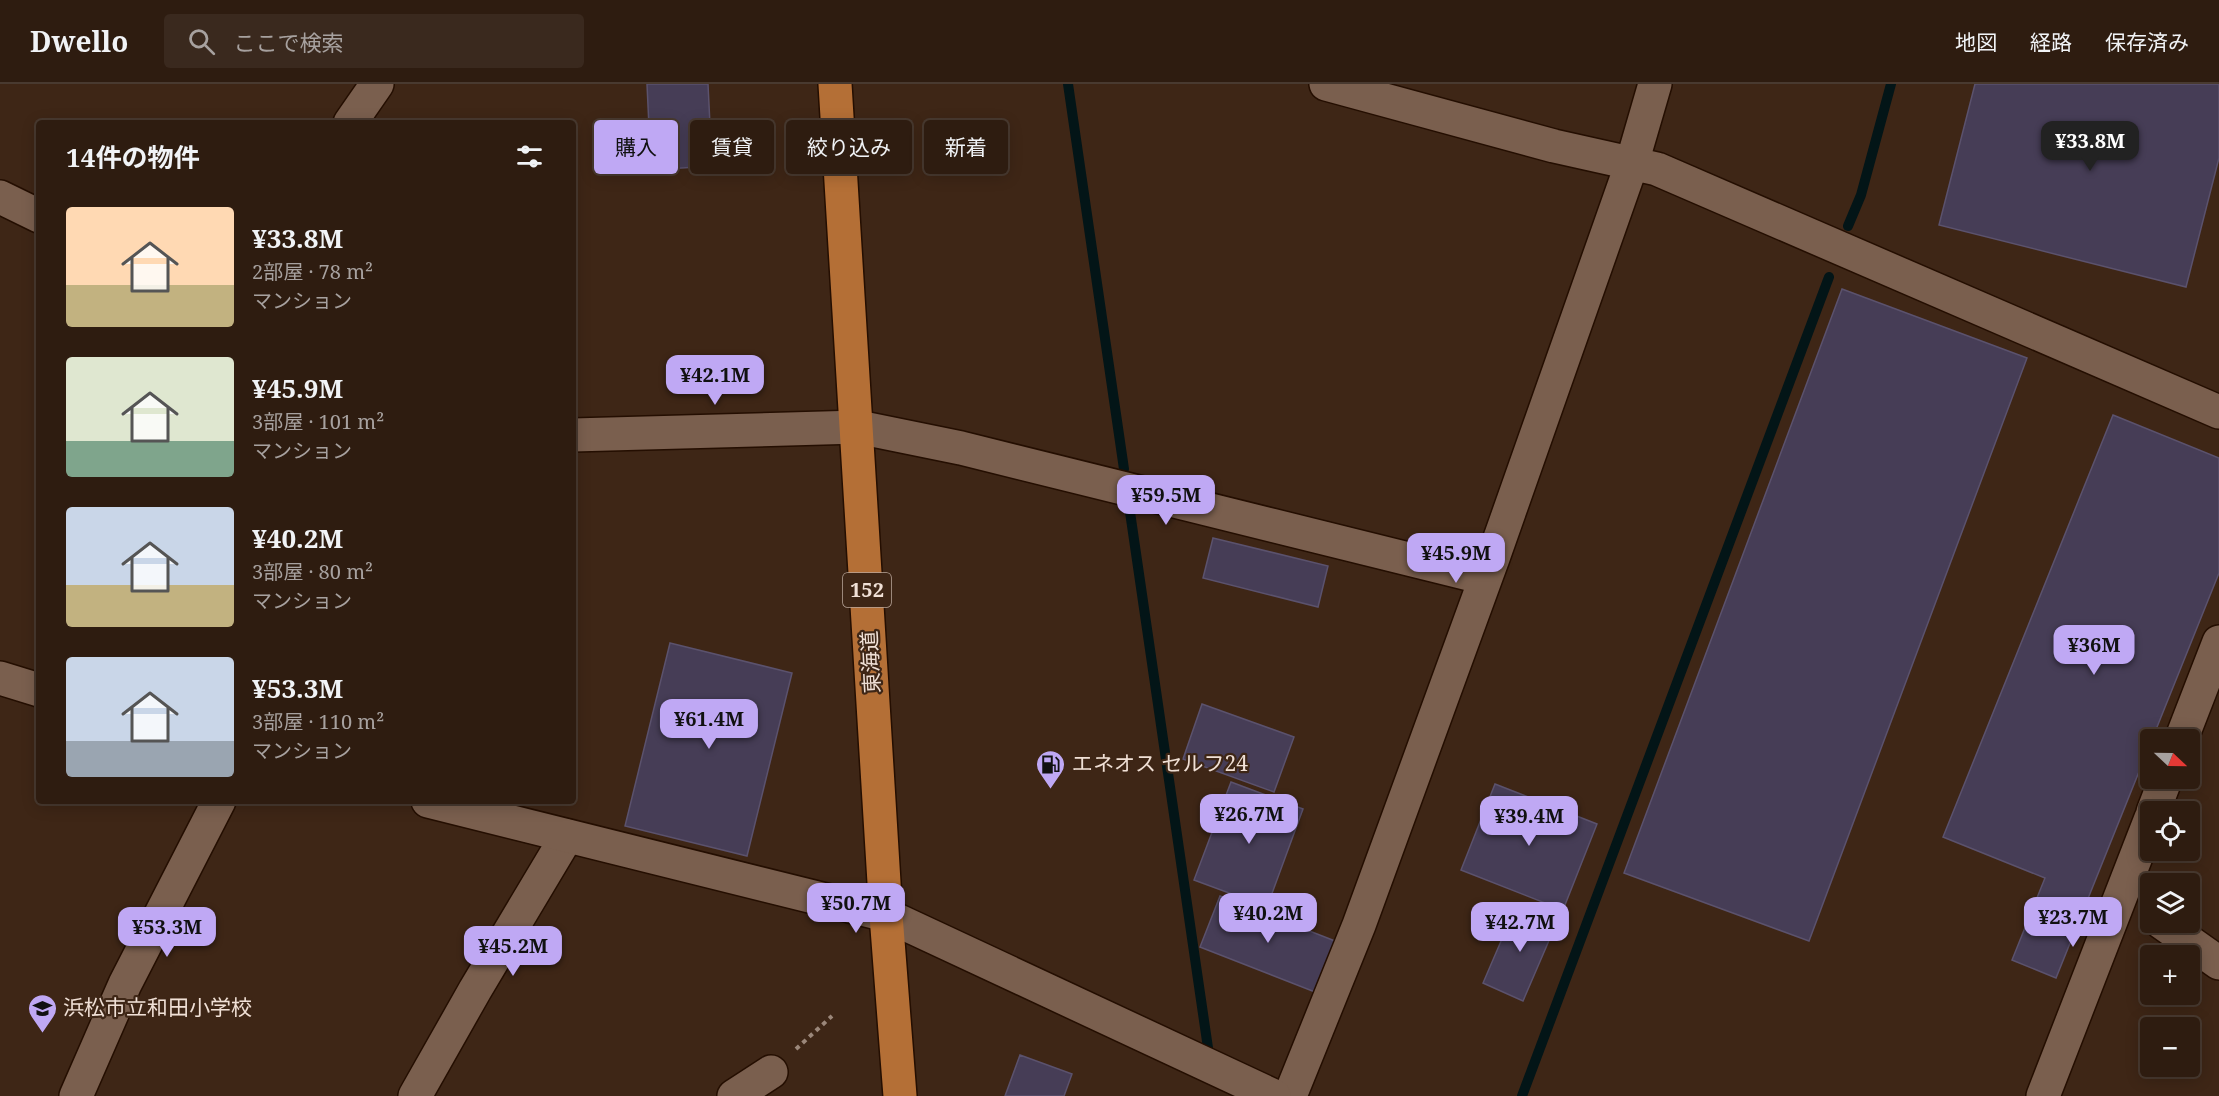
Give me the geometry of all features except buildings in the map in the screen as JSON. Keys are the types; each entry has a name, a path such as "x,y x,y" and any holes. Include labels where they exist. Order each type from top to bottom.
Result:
{"highway":[{"name":"東海道","path":"836,84 886,915 900,1096"}],"street":[{"path":"352,120 378,84"},
{"path":"1326,84 1554,146 1657,169 2219,412"},
{"path":"1290,1096 1359,925 1485,578 1632,163 1655,84"},
{"path":"0,197 36,215"},
{"path":"576,435 858,427 961,448 1485,578"},
{"path":"2185,729 2219,642"},
{"path":"0,678 36,689"},
{"path":"76,1096 125,984 217,804"},
{"path":"440,804 886,915 1274,1096"},
{"path":"415,1096 567,836"},
{"path":"2043,1096 2140,846"},
{"path":"2121,894 2140,907"},
{"path":"2177,933 2219,963"},
{"path":"734,1096 771,1072"}],"path":[{"path":"771,1072 832,1016"}],"waterway":[{"path":"1068,84 1124,469"},
{"path":"1848,226 1861,195 1891,84"},
{"path":"1522,1096 1829,277"},
{"path":"1130,512 1208,1048"}],"place":[{"name":"エネオス セルフ24","path":"1051,790"},
{"name":"浜松市立和田小学校","path":"42,1034"}]}
